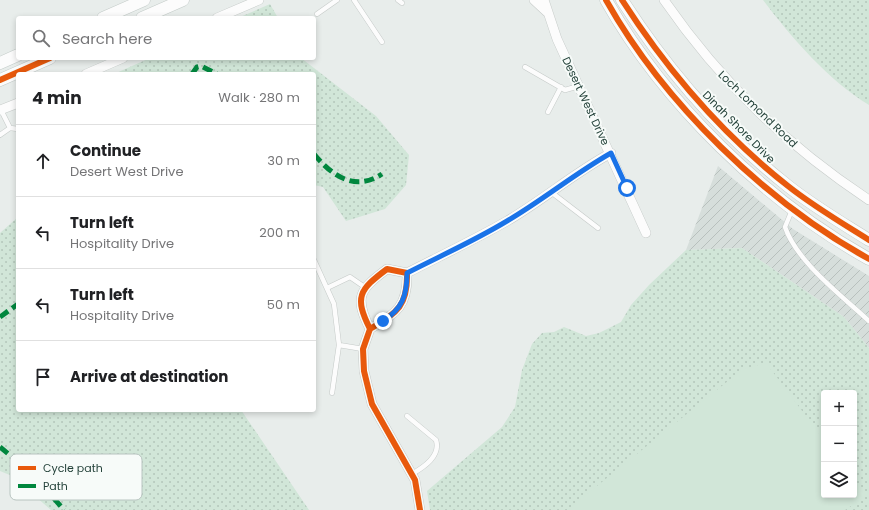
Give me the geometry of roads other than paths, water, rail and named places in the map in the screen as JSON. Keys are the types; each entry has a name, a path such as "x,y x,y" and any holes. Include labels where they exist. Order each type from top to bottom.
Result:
{"main road":[{"path":"108,16 144,0"},
{"path":"147,16 183,0"},
{"path":"606,0 623,30 665,87 738,163 793,209 843,244 869,259"},
{"name":"Dinah Shore Drive","path":"622,0 641,30 675,75 713,117 751,155 789,187 869,240"},
{"path":"0,63 16,56"},
{"path":"18,72 45,60"},
{"path":"0,80 16,73"}],"street":[{"path":"222,16 260,0"},
{"name":"Desert West Drive","path":"534,0 548,13"},
{"name":"Desert West Drive","path":"544,0 557,38 611,153 646,233"},
{"name":"Loch Lomond Road","path":"664,0 687,33 712,64 733,88 774,129 806,156 869,200"},
{"path":"91,72 118,60"},
{"path":"1,110 16,104"},
{"path":"370,329 360,304 369,282 387,269 407,273 507,222 582,169 611,153"},
{"path":"407,273 407,291 396,313 370,329 363,349 364,371 372,404 412,474 420,510"}],"lane":[{"path":"317,14 338,0"},
{"path":"354,0 382,42"},
{"path":"525,67 565,90 579,86"},
{"path":"548,112 561,88"},
{"path":"1,110 10,128"},
{"path":"0,135 10,128 16,129"},
{"path":"551,192 598,228"},
{"path":"793,209 785,226 788,236 801,257 869,321"},
{"path":"316,264 334,304 339,346 332,393"},
{"path":"327,288 350,276 366,288"},
{"path":"339,346 363,349"},
{"path":"407,416 436,440 437,445 437,448 426,466 412,474"}]}
